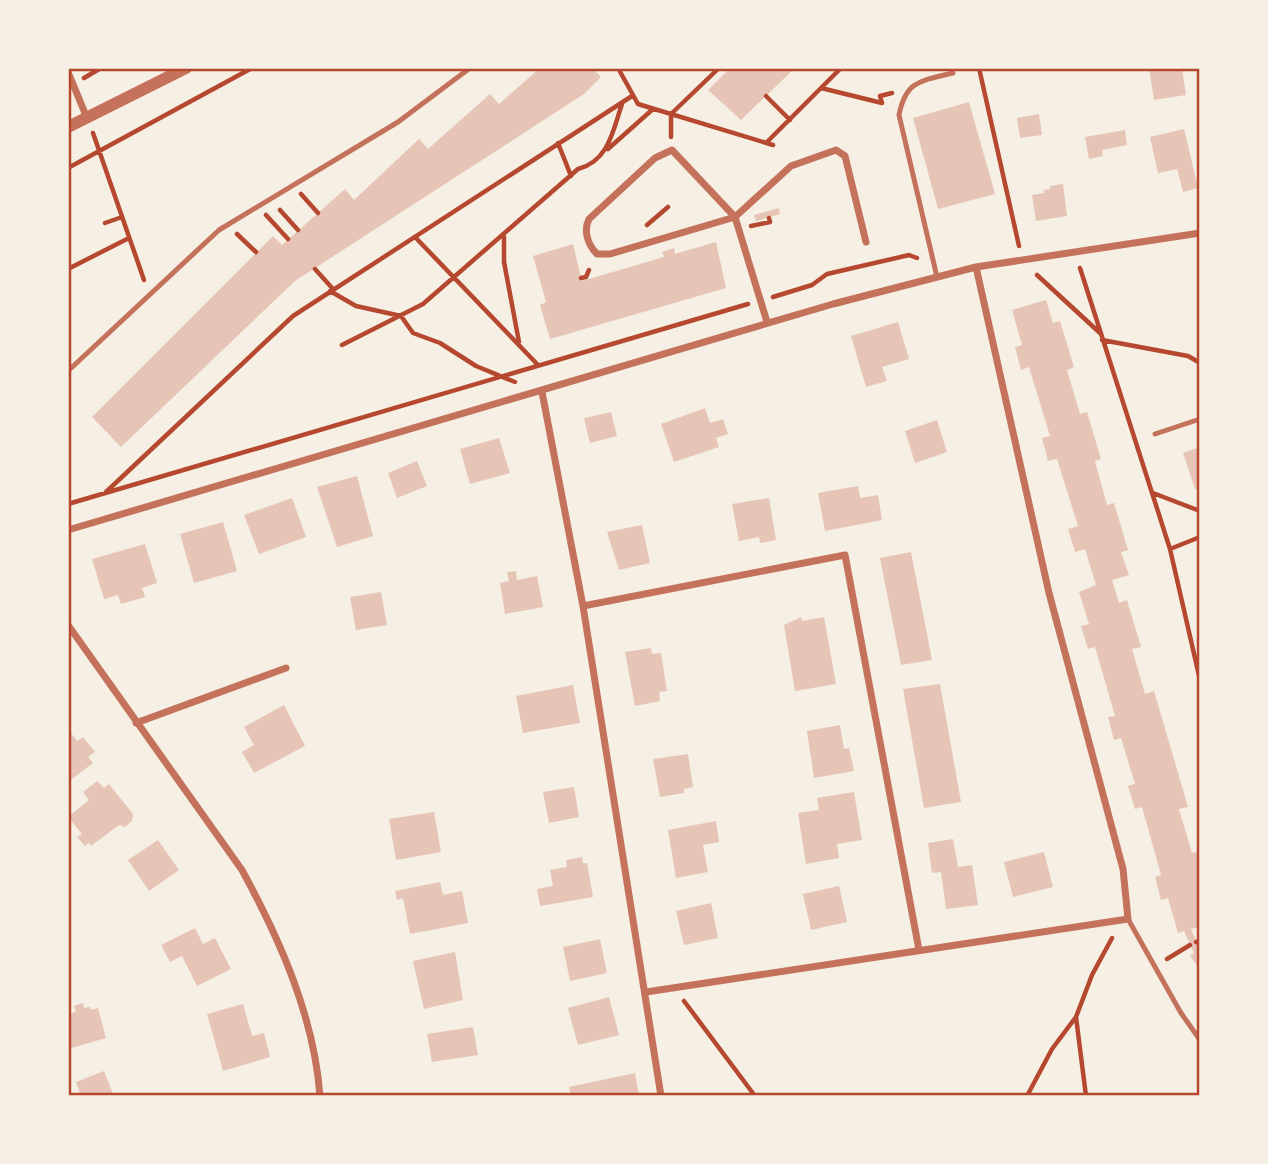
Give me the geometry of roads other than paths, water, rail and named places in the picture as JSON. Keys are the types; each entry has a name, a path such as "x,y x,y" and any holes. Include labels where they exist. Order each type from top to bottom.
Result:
{"street":[{"path":"68,127 186,68"},
{"path":"68,72 87,118"},
{"path":"767,322 735,217 671,150 655,158 589,219 586,230 597,254 610,254 735,217 791,166 836,150 845,156 866,242"},
{"path":"68,530 542,392 767,322 937,277 976,267 1198,234"},
{"path":"646,992 1128,919 1123,869 1049,593 976,267"},
{"path":"542,392 583,606 661,1096"},
{"path":"583,606 845,555 919,950"},
{"path":"68,625 242,870 265,912 287,962 310,1036 320,1096"},
{"path":"136,723 286,668"}],"lane":[{"path":"68,371 219,230 398,122 470,68"},
{"path":"937,277 899,116 903,95 916,82 953,73"},
{"path":"1155,434 1200,419"},
{"path":"1128,919 1153,966 1200,1040"}]}
